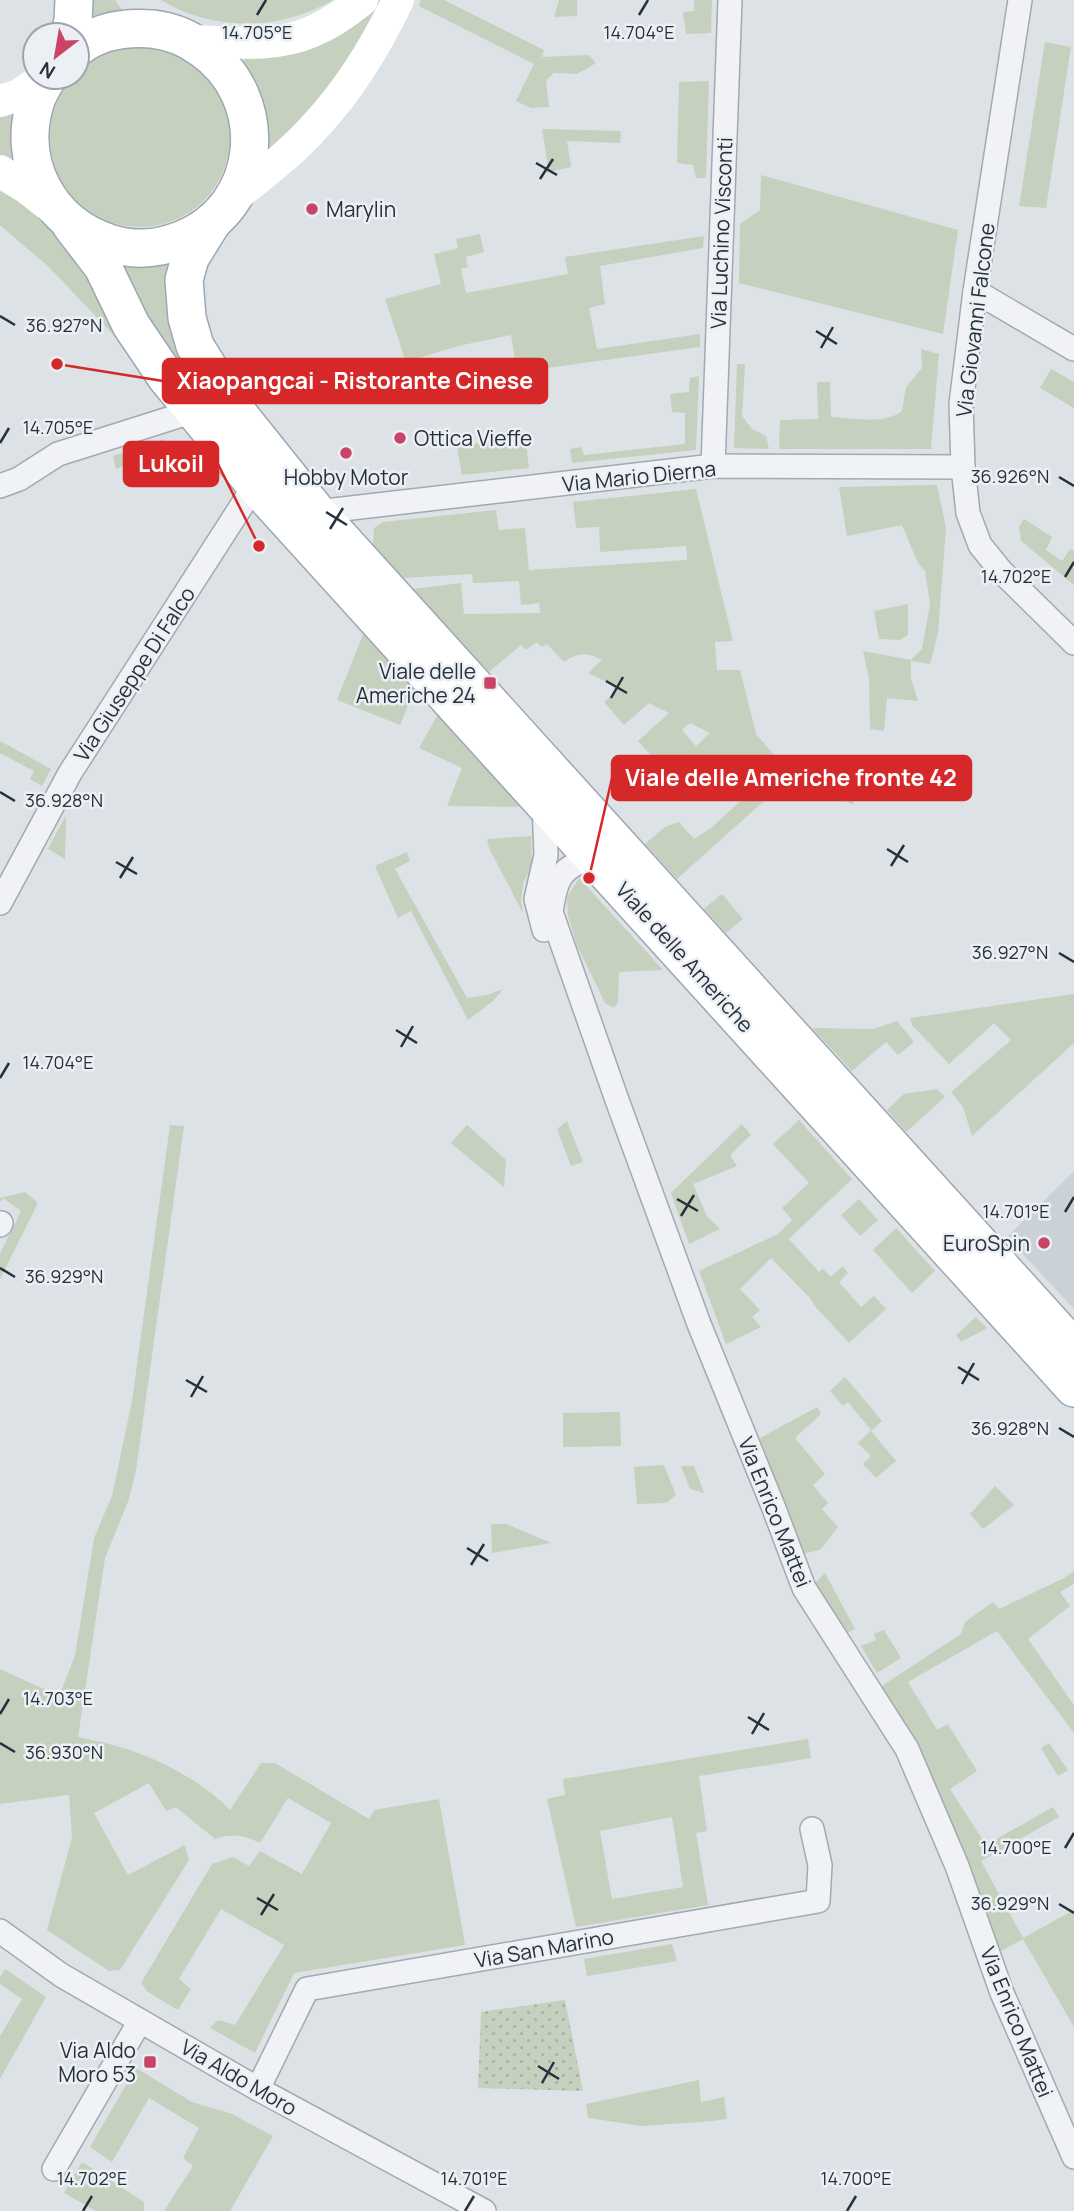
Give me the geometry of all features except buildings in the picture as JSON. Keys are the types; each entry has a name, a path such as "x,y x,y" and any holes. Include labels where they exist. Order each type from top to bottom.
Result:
{"main road":[{"path":"73,21 74,0"},
{"name":"Viale delle Americhe","path":"133,0 176,35 212,55 230,75 243,98 249,124 250,150 244,176 190,258 184,280 187,318 195,346 233,407 317,512 1074,1348"},
{"path":"91,41 107,33 134,28 246,42 290,38 309,33 339,18 362,0"},
{"path":"0,171 93,238 117,246 143,249 168,245 192,236 286,155 318,123 350,83 380,37 398,0"},
{"path":"0,101 25,91"},
{"name":"Viale delle Americhe","path":"40,91 29,130 32,161 43,190 103,267 131,326 166,377 255,485 1074,1388"}],"street":[{"name":"Via Luchino Visconti","path":"713,466 730,0"},
{"name":"Via Giovanni Falcone","path":"1020,0 975,290 961,404 963,467 968,513 980,545 1001,571 1074,643"},
{"path":"975,290 1074,349"},
{"path":"0,486 19,479 58,454 194,411"},
{"name":"Via Mario Dierna","path":"317,512 713,466 963,467"},
{"name":"Via Giuseppe Di Falco","path":"0,903 70,773 255,485"},
{"path":"544,802 546,855 536,899 547,938 569,962"},
{"name":"Via Enrico Mattei","path":"594,857 573,863 563,873 554,889 551,912 699,1324 804,1588 907,1749 957,1866 1002,1993 1074,2157"},
{"name":"Via San Marino","path":"258,2089 307,1989 818,1901 820,1865 812,1829"},
{"name":"Via Aldo Moro","path":"0,1931 61,1975 140,2021 258,2089 484,2211"},
{"path":"54,2169 140,2021"}],"shaded area":[{"name":"EuroSpin","path":"1074,1171 1074,1309 1007,1237"}],"green space":[{"path":"89,0 115,0 122,10 88,20"},
{"path":"161,0 333,0 291,18 247,24 203,18"},
{"path":"379,0 387,0 351,62 274,152 268,147 258,93 243,63 247,55 376,4"},
{"path":"421,0 444,0 544,50 542,57 589,55 596,63 577,74 554,73 546,80 549,107 531,108 516,101 534,64 419,6"},
{"path":"559,0 577,0 577,16 554,17"},
{"path":"694,0 712,0 711,33 686,34 683,12 694,11"},
{"path":"1045,42 1071,47 1046,208 1019,206"},
{"path":"122,49 158,49 190,62 204,73 215,87 228,119 228,155 215,187 204,201 190,212 158,225 122,225 90,212 76,201 65,187 52,155 52,119 63,91 91,91 91,62"},
{"path":"709,81 706,178 696,178 693,165 677,163 679,82"},
{"path":"17,108 17,159 11,162 0,157 0,113"},
{"path":"542,129 621,131 620,143 567,141 571,167 549,172"},
{"path":"761,175 958,230 943,334 739,283 740,224 760,210"},
{"path":"0,191 37,215 69,245 142,365 49,267 0,225"},
{"path":"480,234 484,252 466,257 468,267 461,269 466,293 568,274 565,257 704,236 703,248 600,266 605,304 589,308 597,349 700,334 700,347 532,370 533,382 519,384 511,335 458,346 406,362 385,299 441,284 434,254 458,248 456,239"},
{"path":"175,259 226,419 172,366 121,269 128,263"},
{"path":"921,349 939,354 931,449 779,449 780,420 818,419 817,382 830,382 831,417 877,419 902,411 906,387 922,368"},
{"path":"737,364 745,364 742,416 752,429 766,436 769,449 734,448"},
{"path":"1051,369 1074,382 1074,408 1040,388"},
{"path":"699,376 696,450 572,463 570,449 581,447 584,455 685,444 685,413 672,412 670,394 689,392 690,378"},
{"path":"525,435 529,468 462,475 457,447"},
{"path":"164,439 168,450 116,469 113,456"},
{"path":"937,485 946,528 938,633 930,664 911,661 911,678 918,701 887,698 884,731 870,729 869,678 863,651 911,660 922,649 930,604 925,571 918,563 902,525 847,536 839,487"},
{"path":"696,489 733,641 715,642 717,670 740,670 756,734 792,776 677,879 645,844 665,827 679,822 694,839 711,828 757,786 734,758 731,755 686,794 638,741 669,713 649,703 624,725 604,702 619,688 588,673 602,660 583,654 564,662 547,644 542,647 537,642 526,650 521,645 489,672 413,589 461,583 464,614 540,613 539,603 521,605 519,581 473,583 472,574 403,578 373,544 374,528 383,522 496,510 499,530 525,528 529,570 687,560 686,546 600,552 599,527 576,528 573,502","holes":["690,723 710,733 696,746 682,730"]},
{"path":"1024,519 1052,537 1046,550 1062,561 1070,549 1074,551 1074,585 1021,541 1019,527"},
{"path":"908,604 908,635 900,640 879,639 874,611"},
{"path":"364,632 415,688 400,725 337,700"},
{"path":"438,714 522,807 447,806 462,768 419,748"},
{"path":"0,741 51,769 42,786 30,779 34,771 0,753"},
{"path":"852,759 854,805 792,776 826,780 838,775"},
{"path":"66,815 65,859 48,849"},
{"path":"531,836 532,867 523,883 523,913 489,848 487,839"},
{"path":"407,852 410,861 395,869 467,998 503,989 493,1001 468,1020 411,911 398,918 375,866"},
{"path":"579,878 663,970 619,972 618,1002 614,1008 605,1003 577,945 568,916 567,897"},
{"path":"722,894 743,919 726,933 704,909"},
{"path":"1074,994 1074,1043 972,1136 963,1107 951,1092 1011,1040 994,1023 949,1064 912,1025 910,1018"},
{"path":"897,1021 914,1042 898,1055 886,1042 852,1071 812,1028 874,1029"},
{"path":"937,1089 945,1097 906,1132 887,1110 904,1094"},
{"path":"799,1120 852,1179 789,1239 819,1272 823,1269 831,1277 843,1266 848,1273 839,1282 861,1307 874,1296 886,1309 849,1343 771,1258 740,1289 760,1310 752,1317 761,1327 726,1344 699,1271 778,1234 792,1220 782,1208 809,1183 773,1144"},
{"path":"567,1121 583,1162 571,1166 557,1129"},
{"path":"742,1124 751,1135 730,1155 737,1166 693,1184 707,1216 720,1229 689,1244 671,1193"},
{"path":"170,1125 184,1126 136,1470 129,1499 105,1558 78,1737 106,1743 162,1763 192,1779 230,1810 261,1763 275,1763 369,1819 374,1810 439,1799 465,1945 294,1973 255,2053 210,2028 218,2020 235,2025 284,1945 221,1909 179,1979 191,1989 178,2010 148,1992 141,1983 212,1864 233,1857 249,1866 260,1851 302,1874 331,1823 288,1798 260,1843 238,1836 215,1839 176,1807 166,1811 149,1783 94,1813 128,1875 185,1845 189,1860 120,1970 109,1971 47,1930 72,1838 69,1795 0,1804 0,1669 59,1696 75,1656 94,1538 112,1496 132,1401"},
{"path":"467,1125 506,1160 504,1187 451,1143"},
{"path":"25,1192 38,1203 0,1279 0,1253 21,1211 3,1198 0,1202 0,1198"},
{"path":"859,1199 878,1220 860,1236 841,1215"},
{"path":"896,1228 935,1271 912,1293 873,1250"},
{"path":"976,1317 987,1328 961,1342 956,1335"},
{"path":"845,1377 882,1421 871,1431 896,1461 876,1478 863,1464 871,1456 858,1443 871,1430 848,1402 843,1406 830,1391"},
{"path":"817,1407 821,1414 795,1438 825,1474 813,1485 828,1503 822,1509 838,1527 820,1550 802,1554 760,1438"},
{"path":"620,1412 621,1446 563,1447 563,1413"},
{"path":"664,1465 676,1495 666,1503 637,1504 634,1467"},
{"path":"681,1466 694,1466 704,1493 690,1489"},
{"path":"995,1486 1014,1505 983,1529 970,1514"},
{"path":"491,1524 506,1524 551,1543 492,1553"},
{"path":"1074,1571 1074,1584 1060,1592 1070,1606 1028,1639 1074,1705 1074,1733 997,1631 908,1682 937,1730 948,1724 977,1771 950,1789 986,1845 1053,1807 1059,1817 981,1861 1023,1938 1074,1910 1074,2027 1023,1939 994,1955 877,1689 961,1634 965,1622 993,1602 999,1609"},
{"path":"825,1573 855,1629 843,1635 813,1585"},
{"path":"884,1630 901,1658 877,1673 861,1646 876,1640 874,1634"},
{"path":"808,1739 811,1758 699,1776 707,1831 696,1833 708,1905 576,1927 547,1799 565,1795 563,1779","holes":["672,1817 683,1887 612,1899 600,1831"]},
{"path":"1049,1743 1068,1770 1058,1776 1041,1748"},
{"path":"672,1944 677,1961 587,1976 584,1959"},
{"path":"5,1969 46,1997 0,2079 0,2036 22,1999 0,1984"},
{"path":"565,2000 583,2091 478,2088 481,2012"},
{"path":"136,2068 192,2102 232,2114 273,2136 230,2211 164,2211 193,2166 183,2158 199,2128 149,2098 112,2162 90,2147"},
{"path":"699,2080 701,2102 724,2097 727,2119 642,2126 588,2118 586,2104"},
{"path":"82,2162 144,2202 144,2211 96,2211 64,2193"}],"place":[{"name":"Marylin","path":"312,209"},
{"name":"Xiaopangcai - Ristorante Cinese","path":"57,364"},
{"name":"Ottica Vieffe","path":"400,438"},
{"name":"Hobby Motor","path":"346,453"},
{"name":"Lukoil","path":"259,546"},
{"name":"Viale delle Americhe 24","path":"490,683"},
{"name":"Viale delle Americhe fronte 42","path":"589,878"},
{"name":"EuroSpin","path":"1044,1243"},
{"name":"Via Aldo Moro 53","path":"150,2062"}]}
